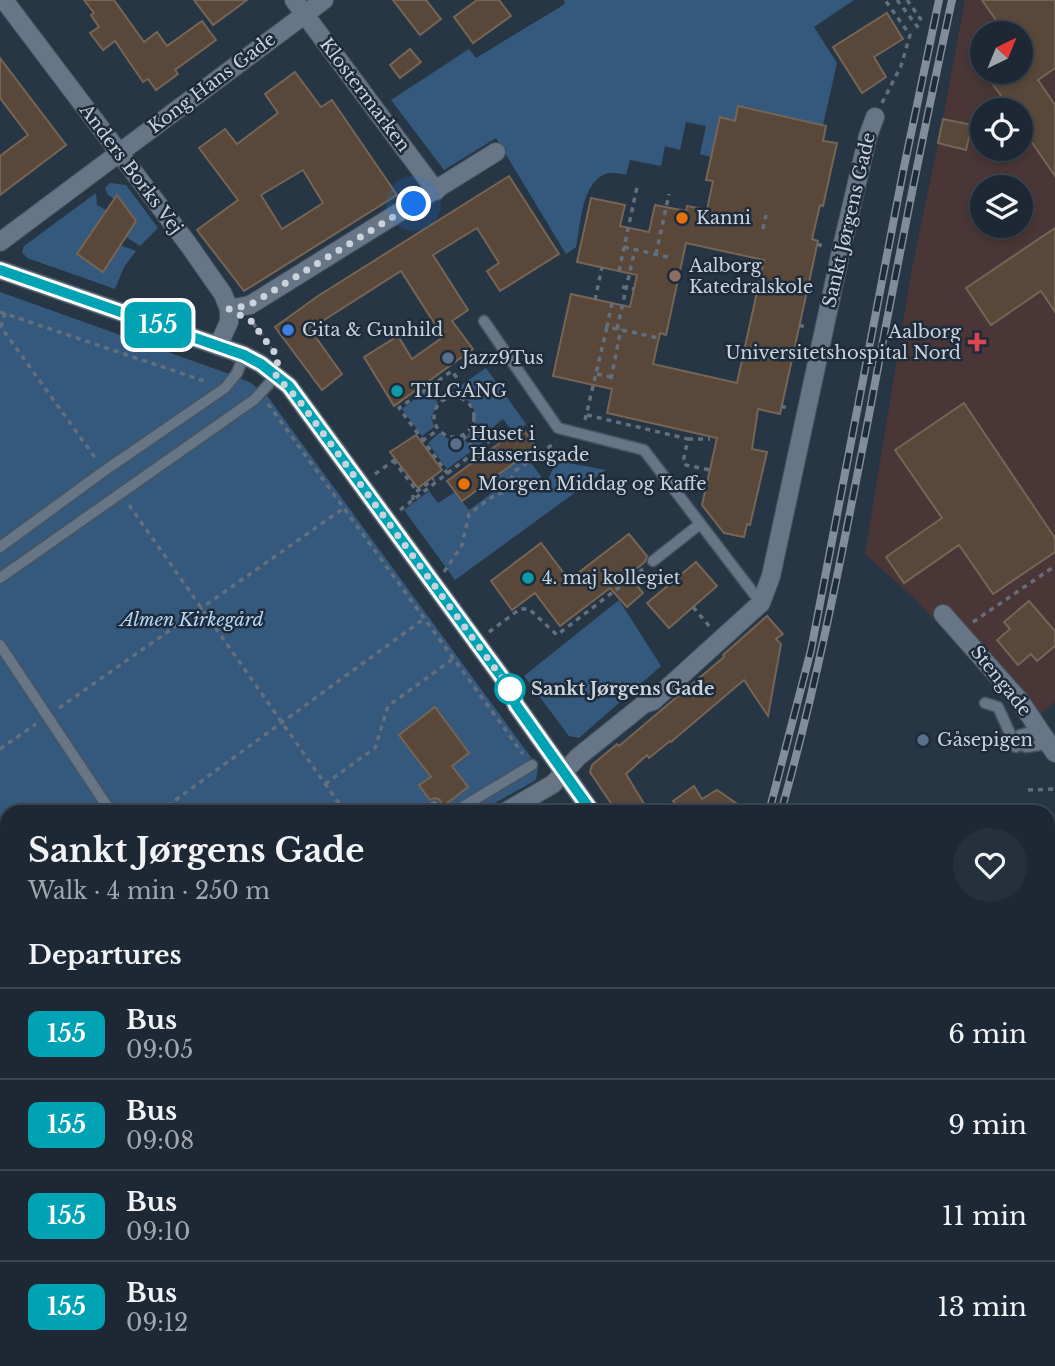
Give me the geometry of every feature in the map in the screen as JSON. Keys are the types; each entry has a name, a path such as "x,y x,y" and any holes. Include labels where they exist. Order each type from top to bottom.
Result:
{"street":[{"name":"Anders Borks Vej","path":"4,0 195,254 223,294 229,309"},
{"name":"Kong Hans Gade","path":"0,242 119,152 299,7 324,0"},
{"name":"Klostermarken","path":"299,7 436,191"},
{"name":"Sankt Jørgens Gade","path":"517,805 553,784 564,771 644,704 653,701 761,603 771,576 867,136 875,117"},
{"path":"218,346 229,322 229,309 250,305 496,152"},
{"path":"0,270 244,355 289,386 509,687 516,705 587,805"},
{"name":"Stengade","path":"943,614 1020,701 1055,753"}],"lane":[{"path":"484,321 558,428 644,450 761,603"},
{"path":"0,547 225,388 237,373 244,355"},
{"path":"0,578 258,396 276,376"},
{"path":"653,561 700,524"},
{"path":"0,645 106,805"},
{"path":"985,704 991,703 998,707 1017,747 1020,735 1030,732 1044,736"},
{"path":"466,805 532,765"}],"path":[{"path":"875,117 901,66 910,35 885,0"},
{"path":"897,0 920,30"},
{"path":"907,0 922,21"},
{"path":"619,271 637,187"},
{"path":"656,254 669,194"},
{"path":"763,229 766,215"},
{"path":"624,247 672,258"},
{"path":"597,374 611,378 635,249"},
{"path":"595,300 602,267"},
{"path":"622,287 634,289"},
{"path":"612,303 587,415 688,439 710,439"},
{"path":"229,309 251,321 278,357 276,376"},
{"path":"104,471 1,327 3,312 225,388"},
{"path":"607,327 659,338"},
{"path":"447,474 399,408 452,371 457,378 453,397"},
{"path":"429,387 440,402"},
{"path":"258,396 344,508 532,765"},
{"path":"453,397 462,399 472,409 474,422 464,435 452,438 438,430 433,419 440,402 453,397"},
{"path":"422,440 438,430"},
{"path":"433,584 462,545 469,514 495,495 505,492 515,471 555,442 577,434"},
{"path":"464,435 480,457"},
{"path":"434,479 413,494 413,500 497,435"},
{"path":"688,439 683,462 710,470"},
{"path":"360,485 394,459 417,491"},
{"path":"494,478 505,492"},
{"path":"120,493 340,804"},
{"path":"0,749 203,610 344,508"},
{"path":"476,642 520,609 528,609 557,635 653,561"},
{"path":"960,632 1055,566"},
{"path":"693,607 720,639"},
{"path":"169,805 425,618"},
{"path":"325,783 375,748 388,706 454,658"},
{"path":"1028,790 1055,789"}],"shaded area":[{"name":"Aalborg Universitetshospital Nord","path":"965,0 1055,0 1055,702 1029,723 915,599 865,554 911,274"}],"green space":[{"path":"564,0 854,0 814,27 837,63 823,125 739,106 735,121 720,118 711,157 700,154 706,126 686,122 680,150 665,146 661,166 630,160 626,175 609,173 593,184 584,204 576,247 566,254 496,138 444,170 391,100 469,49 476,58 565,4"},
{"path":"110,183 126,185 158,228 140,246 126,237 136,220 118,196 114,199 108,195 105,188"},
{"path":"96,193 97,205 106,210 77,255 103,272 120,245 136,251 124,267 115,289 27,258 22,252 24,246"},
{"name":"Almen Kirkegård","path":"0,292 232,375 251,383 268,397 538,767 536,780 491,805 0,805"},
{"path":"486,368 526,424 514,433 503,419 494,426 496,433 475,448 467,437 475,418 472,406 456,394 457,388"},
{"path":"424,392 431,393 438,403 431,417 434,427 422,436 402,409"},
{"path":"439,433 450,440 464,439 473,450 447,469 428,443"},
{"path":"525,455 546,483 557,461 606,470 455,580 404,510 429,491 438,503 455,492 469,510 496,490 490,480"},
{"path":"619,600 661,666 579,738 569,736 524,676"}],"building":[{"path":"84,0 114,0 144,42 157,32 167,46 202,21 216,40 175,70 178,74 156,90 148,79 143,82 115,41 103,50 90,33 99,27 91,15 94,13"},
{"path":"194,0 247,0 213,25"},
{"path":"393,0 426,0 441,19 420,35"},
{"path":"477,0 499,0 511,16 473,43 454,17"},
{"path":"982,0 1055,0 1055,68 1038,80 1055,105 1055,176 1033,144 1033,98 1003,98 993,84 1033,84 1033,21 997,21"},
{"path":"887,13 903,39 874,57 886,77 862,93 833,47"},
{"path":"410,49 421,62 400,78 390,65"},
{"path":"0,58 66,145 0,195 0,156 28,135 0,98"},
{"path":"295,72 321,107 332,100 397,195 244,291 197,230 238,200 199,148 225,129 237,144 278,113 265,94","holes":["303,170 323,203 282,229 261,195"]},
{"path":"738,106 826,126 823,141 837,143 823,206 820,205 812,239 818,241 780,414 758,409 752,449 767,452 750,525 747,524 744,537 724,533 702,505 717,438 607,413 612,389 553,376 571,294 630,307 637,275 577,262 591,198 625,205 620,226 649,232 655,205 686,211 687,206 707,210 713,181 706,180 720,117 735,121","holes":["686,243 764,260 737,383 653,364 660,333 666,335"]},
{"path":"943,119 970,125 966,150 938,143"},
{"path":"509,176 559,254 500,291 487,271 499,263 477,228 433,255 468,310 452,321 473,349 394,406 364,357 398,336 412,359 443,337 401,271 310,329 342,374 322,390 275,327 318,296"},
{"path":"117,195 136,221 103,272 77,254"},
{"path":"1055,228 1055,312 1041,291 991,325 966,288"},
{"path":"964,403 1055,538 1055,552 993,594 959,545 904,583 886,557 942,518 895,450"},
{"path":"522,427 536,447 462,501 447,481"},
{"path":"416,435 442,470 418,488 390,452"},
{"name":"4. maj kollegiet","path":"629,534 647,556 645,562 628,575 643,593 627,607 610,588 560,626 535,593 512,610 491,581 541,543 569,580"},
{"path":"696,562 717,586 669,628 647,603"},
{"path":"1029,601 1055,631 1055,646 1037,661 1031,654 1018,665 997,640 1010,629 1004,622"},
{"path":"767,616 783,634 776,639 781,644 768,716 744,680 671,742 649,758 647,755 626,774 645,805 612,805 590,772 592,765 617,744 619,746 724,657 723,655"},
{"path":"435,707 469,753 452,766 468,787 445,805 435,798 430,800 419,785 431,777 399,735"},
{"path":"694,786 702,799 717,790 739,805 677,805 673,801"}],"railway":[{"path":"771,805 811,650 939,0"},
{"path":"783,805 829,614 952,0"}],"bus line":[{"name":"155","path":"0,270 244,355 261,364 289,386 509,687 516,705 587,805"}],"place":[{"name":"Kanni","path":"682,218"},
{"name":"Aalborg Katedralskole","path":"675,276"},
{"name":"Gita & Gunhild","path":"288,330"},
{"name":"Aalborg Universitetshospital Nord","path":"977,342"},
{"name":"Jazz9Tus","path":"448,358"},
{"name":"TILGANG","path":"397,391"},
{"name":"Huset i Hasserisgade","path":"456,444"},
{"name":"Morgen Middag og Kaffe","path":"464,484"},
{"name":"4. maj kollegiet","path":"528,578"},
{"name":"Sankt Jørgens Gade","path":"510,689"},
{"name":"Gåsepigen","path":"923,740"}],"route":[{"path":"414,204 250,305 229,309 251,321 278,357 276,376 289,386 510,689"}]}
